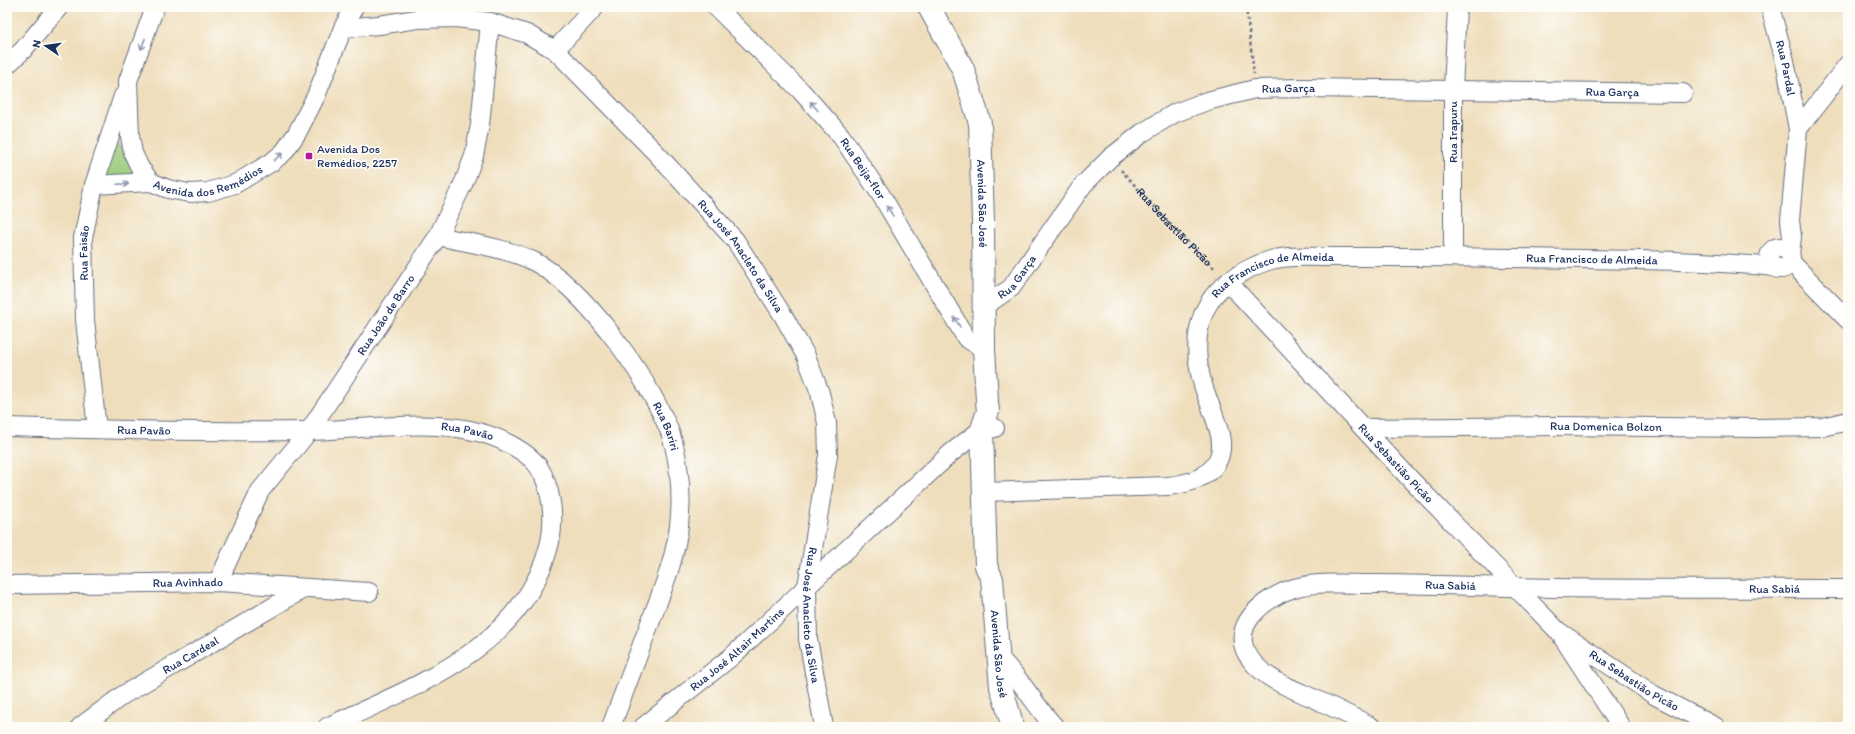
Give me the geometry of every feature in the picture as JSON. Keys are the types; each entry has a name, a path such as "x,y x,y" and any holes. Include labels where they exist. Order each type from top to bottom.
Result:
{"main road":[{"name":"Avenida São José","path":"929,7 963,70 980,123 983,222 984,349 990,492 1000,565 992,579 1001,687 1012,727"}],"street":[{"path":"7,65 23,50 59,7"},
{"name":"Avenida dos Remédios","path":"155,7 128,82 130,136 140,168 152,182 168,189 189,193 208,192 235,184 272,162 284,152 297,133 316,96 343,28 354,7"},
{"path":"343,28 344,7"},
{"path":"555,50 595,7"},
{"name":"Rua Beija-flor","path":"716,7 801,91 841,136 881,195 966,338 984,349"},
{"name":"Rua Irapuru","path":"1453,257 1452,90 1457,7"},
{"name":"Rua Pardal","path":"1770,7 1785,61 1798,129"},
{"name":"Rua José Anacleto da Silva","path":"343,28 425,19 456,18 490,22 527,34 555,50 656,153 735,240 784,317 806,356 820,393 827,423 828,455 807,587 808,639 824,727"},
{"name":"Rua João de Barro","path":"218,582 260,491 309,431 438,236 474,156 480,125 490,22"},
{"path":"1848,64 1798,129 1790,220 1792,237 1780,257 1848,320"},
{"name":"Rua Faisão","path":"97,429 85,320 83,238 94,185 128,82"},
{"name":"Rua Garça","path":"983,307 1011,288 1083,185 1110,158 1142,133 1175,113 1207,101 1255,89 1316,88 1683,93"},
{"path":"94,185 152,182"},
{"name":"Rua Bariri","path":"438,236 518,255 548,270 563,282 602,322 639,373 668,425 680,473 680,514 678,533 669,574 611,727"},
{"name":"Rua Francisco de Almeida","path":"990,492 1168,486 1186,484 1201,479 1210,472 1216,463 1220,451 1220,436 1203,383 1197,351 1201,318 1207,305 1228,282 1257,266 1272,260 1303,257 1453,257 1680,261 1748,265 1780,257"},
{"name":"Rua Sebastião Picão","path":"1228,282 1412,481 1558,631 1654,695 1716,727"},
{"name":"Rua Domenica Bolzon","path":"1364,428 1555,426 1772,428 1822,427 1848,421"},
{"name":"Rua José Altair Martins","path":"643,727 731,657 951,453 988,423"},
{"name":"Rua Pavão","path":"7,428 309,431 405,426 447,426 494,438 512,445 526,454 537,465 546,480 552,517 551,538 544,564 538,578 514,613 488,639 468,656 442,673 327,727"},
{"path":"951,453 989,451"},
{"name":"Rua Avinhado","path":"7,585 218,582 369,592"},
{"name":"Rua Sabiá","path":"1372,727 1287,687 1262,671 1250,660 1243,642 1244,628 1249,617 1280,593 1295,588 1328,583 1515,587 1848,589"},
{"name":"Rua Cardeal","path":"80,727 123,695 243,623 306,588"},
{"path":"1558,631 1621,727"},
{"path":"998,657 1013,671 1055,727"},
{"path":"1598,692 1620,673"}],"path":[{"path":"1246,7 1255,89"},
{"name":"Rua Sebastião Picão","path":"1110,158 1168,222 1228,282"}],"green space":[{"path":"117,141 139,180 103,180"}],"place":[{"name":"Avenida Dos Remédios, 2257","path":"309,156"}]}
